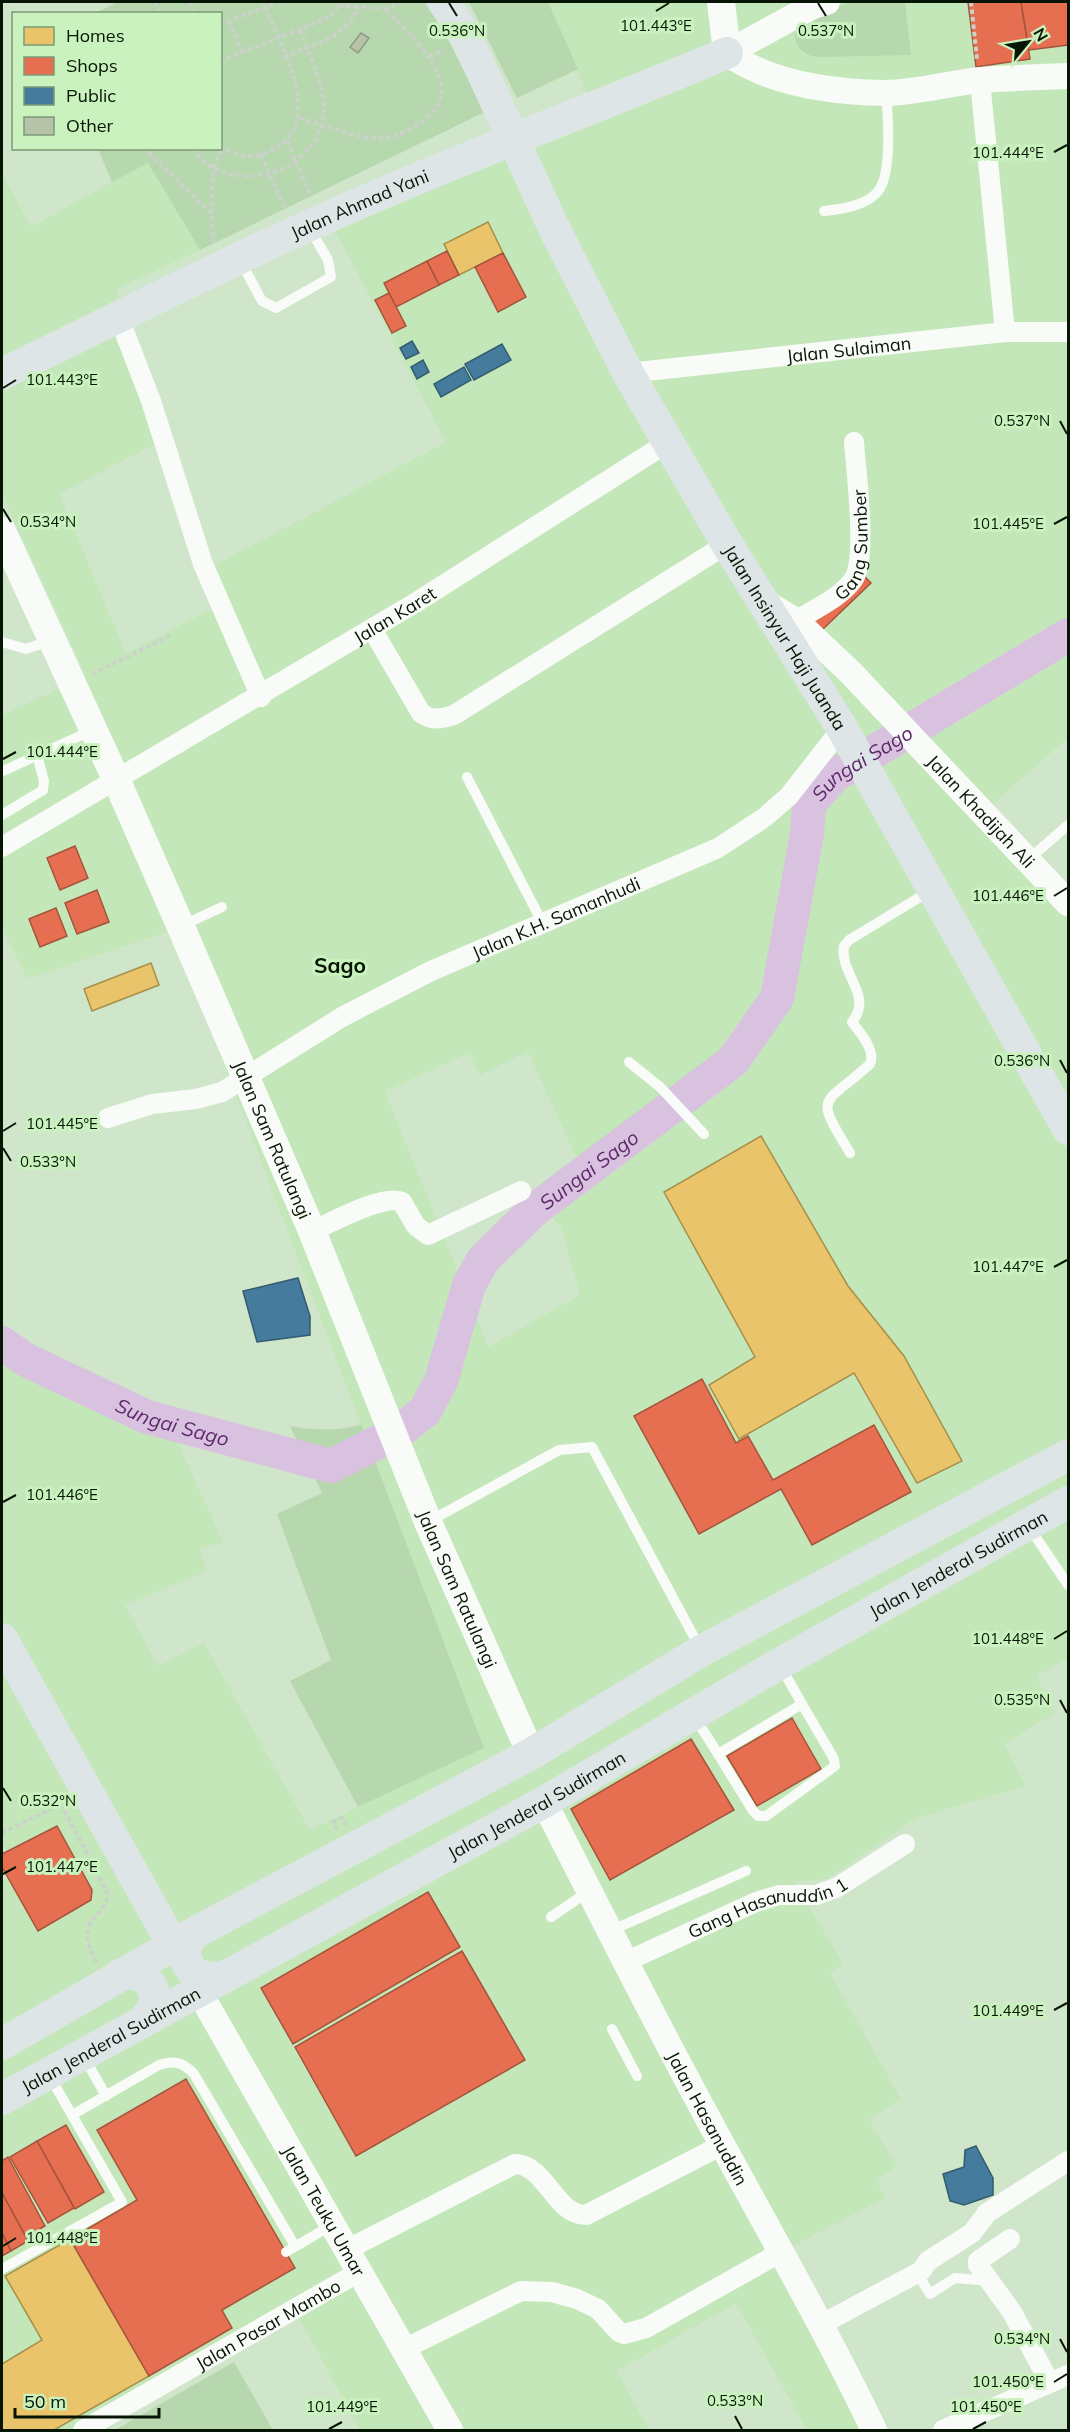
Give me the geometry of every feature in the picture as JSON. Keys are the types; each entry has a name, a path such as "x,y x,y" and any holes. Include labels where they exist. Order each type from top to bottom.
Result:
{"main road":[{"name":"Jalan Insinyur Haji Juanda","path":"444,2 467,39 555,230 628,373 727,544 855,752 1068,1129"},
{"path":"721,2 727,53"},
{"name":"Jalan Ahmad Yani","path":"2,374 227,266 302,211 593,109 727,53"},
{"name":"Jalan Sam Ratulangi","path":"2,531 181,927 312,1231 428,1522 531,1754"},
{"path":"2,2044 185,1939 531,1754 701,1651 1068,1455"},
{"name":"Jalan Jenderal Sudirman","path":"2,2099 210,1983 256,1968 779,1664 1068,1502"},
{"path":"2,1639 74,1797 185,1939 187,1962 191,1969 210,1983"},
{"path":"114,1978 135,1973 150,1982 156,1997 151,2013 146,2019"}],"street":[{"path":"827,2 813,6 727,53 747,68 772,78 814,86 886,93 980,81 1068,76"},
{"path":"980,81 1005,332"},
{"path":"119,318 151,401 203,564 261,697"},
{"name":"Jalan Sulaiman","path":"628,373 1005,332 1068,332"},
{"name":"Jalan Karet","path":"2,847 261,697 667,442"},
{"name":"Gang Sumber","path":"796,621 842,592 857,574 860,538 854,442"},
{"path":"372,629 421,712 431,718 445,718 454,715 727,544"},
{"name":"Jalan Khadijah Ali","path":"763,601 796,621 851,673 913,741 1029,859 1068,903"},
{"name":"Jalan K.H. Samanhudi","path":"108,1118 152,1104 205,1097 222,1092 348,1014 431,971 718,849 744,832 789,796 855,752"},
{"path":"312,1231 362,1209 394,1199 405,1205 416,1226 428,1235 521,1191"},
{"name":"Jalan Hasanuddin","path":"544,1802 625,1962 722,2145 822,2324 874,2430"},
{"name":"Gang Hasanuddin 1","path":"625,1962 756,1902 779,1895 816,1895 836,1888 905,1844"},
{"name":"Jalan Teuku Umar","path":"210,1983 333,2225 450,2430"},
{"name":"Jalan Pasar Mambo","path":"83,2430 353,2261 515,2164 530,2169 572,2211 586,2216 722,2145"},
{"path":"822,2324 917,2274 926,2267 928,2261 972,2233 987,2213 1068,2161"},
{"path":"943,2430 1059,2379 978,2261 1010,2239"},
{"path":"404,2349 521,2291 552,2292 578,2299 598,2309 619,2332 637,2332 783,2251"}],"lane":[{"path":"824,212 850,207 879,191 884,176 889,119 886,93"},
{"path":"227,266 262,301 276,308 331,277 328,260 302,211"},
{"path":"2,642 26,649 52,640"},
{"path":"3,771 93,730"},
{"path":"2,815 43,790 44,781 37,754"},
{"path":"467,777 542,922"},
{"path":"1029,859 1068,825"},
{"path":"849,1153 828,1117 826,1104 831,1095 870,1064 872,1059 867,1044 852,1022 859,1013 860,1002 847,966 844,946 849,940 932,890"},
{"path":"181,927 222,907"},
{"path":"628,1062 660,1087 704,1134"},
{"path":"428,1522 559,1450 592,1447 701,1651"},
{"path":"1027,1524 1068,1586"},
{"path":"693,1714 753,1811 758,1816 766,1816 836,1766 779,1664"},
{"path":"718,1754 802,1704"},
{"path":"609,1931 746,1871"},
{"path":"552,1917 589,1892"},
{"path":"612,2029 638,2076"},
{"path":"82,2055 106,2096"},
{"path":"72,2115 166,2063 177,2062 190,2070 290,2249 333,2225"},
{"path":"2,2269 122,2202 48,2073"},
{"path":"917,2274 930,2294 956,2278 990,2281"}],"path":[{"path":"222,147 245,156 261,155 287,141 299,118 300,102 263,2"},
{"path":"222,23 280,2"},
{"path":"385,9 401,2"},
{"path":"971,2 980,81"},
{"path":"222,60 330,17 339,3 357,3 385,9 429,57 440,77 444,93 440,103 417,125 384,138 366,137 299,118"},
{"path":"284,57 338,34 356,13 357,3"},
{"path":"230,21 242,52"},
{"path":"194,150 198,156 214,166 243,177 270,174 296,163 312,147 322,123 324,108 300,30"},
{"path":"429,57 452,47"},
{"path":"287,141 296,163 302,211"},
{"path":"145,150 211,213"},
{"path":"220,150 214,166 211,213 227,266"},
{"path":"261,155 270,174 302,211"},
{"path":"73,684 172,635"},
{"path":"2,1833 74,1797 107,1892 107,1901 89,1924 88,1945 114,1978"}],"shaded area":[{"path":"118,2 424,2 442,28 485,112 200,250 148,163 112,182 98,150 222,150 222,12 97,12"},
{"path":"469,2 548,2 578,69 517,98"},
{"path":"548,2 1068,2 1068,738 983,812 1068,904 1068,1658 1036,1676 1055,1713 1004,1744 1026,1786 916,1818 827,1879 794,1882 843,1963 830,1973 901,2099 869,2119 897,2166 876,2180 885,2198 783,2251 874,2430 807,2430 736,2303 617,2371 649,2430 360,2430 294,2309 83,2430 2,2430 2,1882 18,1873 2,1843 2,1336 163,1410 223,1542 200,1549 207,1571 125,1605 158,1666 204,1643 310,1830 484,1748 173,930 27,979 2,928 2,715 86,676 2,495 2,173 31,227 148,162 200,250 116,289 167,438 59,494 126,653 225,603 212,567 446,442 328,217 593,109","holes":["528,1052 579,1163 534,1200 561,1227 580,1295 488,1347 385,1091 469,1053 480,1075"]},
{"path":"856,2 905,2 911,55 819,57 803,52 797,44 795,28 808,13"},
{"path":"361,1424 484,1748 358,1807 290,1681 331,1660 277,1514 322,1493 290,1426 326,1429 353,1427"},
{"path":"234,2362 273,2430 115,2430"}],"building: Homes":[{"path":"488,222 503,253 459,275 444,244"},
{"path":"151,963 159,985 92,1011 84,989"},
{"path":"761,1136 848,1286 904,1356 962,1461 917,1483 854,1373 739,1439 709,1385 755,1357 664,1192"},
{"path":"70,2239 149,2376 54,2430 2,2430 2,2364 42,2340 5,2276"}],"building: Shops":[{"path":"968,2 1021,2 1030,59 976,67"},
{"path":"1021,2 1068,2 1068,45 1029,50"},
{"path":"447,251 459,275 439,285 427,261"},
{"path":"503,253 526,297 498,312 475,267"},
{"path":"427,261 439,285 396,307 384,283"},
{"path":"389,293 406,326 392,333 375,300"},
{"path":"863,575 871,583 822,630 813,621"},
{"path":"75,846 88,878 60,890 47,858"},
{"path":"97,890 109,922 77,934 65,903"},
{"path":"56,908 67,936 40,947 29,919"},
{"path":"702,1379 736,1443 748,1436 773,1480 874,1425 911,1492 812,1545 781,1489 699,1534 634,1416"},
{"path":"792,1718 821,1769 757,1806 727,1756"},
{"path":"691,1739 734,1810 610,1880 571,1809"},
{"path":"57,1826 92,1890 91,1900 38,1931 2,1867 2,1854"},
{"path":"428,1892 460,1947 293,2044 261,1988"},
{"path":"462,1951 525,2060 356,2156 295,2047"},
{"path":"186,2079 295,2268 222,2310 232,2328 149,2376 70,2239 137,2200 97,2130"},
{"path":"66,2125 104,2192 75,2209 37,2141"},
{"path":"37,2141 74,2208 48,2223 10,2157"},
{"path":"8,2157 45,2226 26,2237 2,2193 2,2161"},
{"path":"2,2193 28,2241 11,2251 2,2233"},
{"path":"2,2233 11,2251 2,2256"}],"building: Public":[{"path":"412,341 419,353 406,359 400,348"},
{"path":"502,344 511,360 474,380 465,364"},
{"path":"423,360 429,372 417,379 411,367"},
{"path":"464,367 471,380 441,397 434,384"},
{"path":"298,1278 310,1316 310,1335 257,1342 243,1291"},
{"path":"976,2146 993,2178 993,2195 964,2205 950,2201 943,2174 964,2167 965,2150"}],"building: Other":[{"path":"361,33 369,38 358,53 350,47"}],"waterway":[{"name":"Sungai Sago","path":"2,1343 26,1360 147,1417 331,1466 400,1431 425,1411 441,1381 469,1285 483,1260 533,1211 733,1061 777,998 807,834 809,804 834,776 1068,635"}],"district":[{"name":"Sago","path":"340,965"}]}
